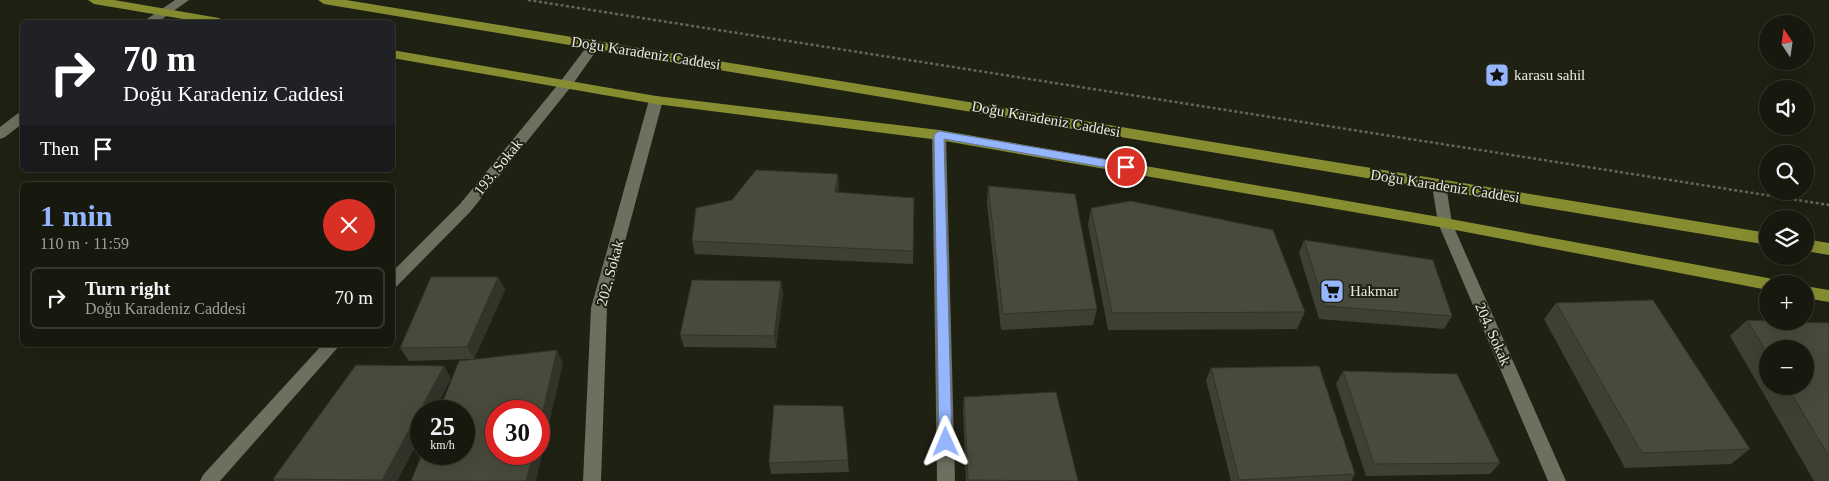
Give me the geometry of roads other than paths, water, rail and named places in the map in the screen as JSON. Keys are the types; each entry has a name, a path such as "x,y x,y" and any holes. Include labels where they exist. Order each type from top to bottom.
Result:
{"main road":[{"path":"94,0 207,20"},
{"name":"Doğu Karadeniz Caddesi","path":"324,0 1759,238"},
{"path":"395,55 656,100 939,135 1445,223 1759,282"},
{"path":"1814,246 1829,249"},
{"path":"1814,294 1829,296"}],"street":[{"path":"154,20 183,0"},
{"name":"193. Sokak","path":"395,279 465,208 565,85 594,44"},
{"name":"202. Sokak","path":"592,481 600,308 656,100"},
{"path":"0,134 20,119"},
{"path":"939,135 946,481"},
{"name":"204. Sokak","path":"1439,185 1445,223 1557,481"},
{"path":"209,481 330,347"}],"place":[{"name":"karasu sahil","path":"1497,75"},
{"name":"Hakmar","path":"1332,291"}]}
